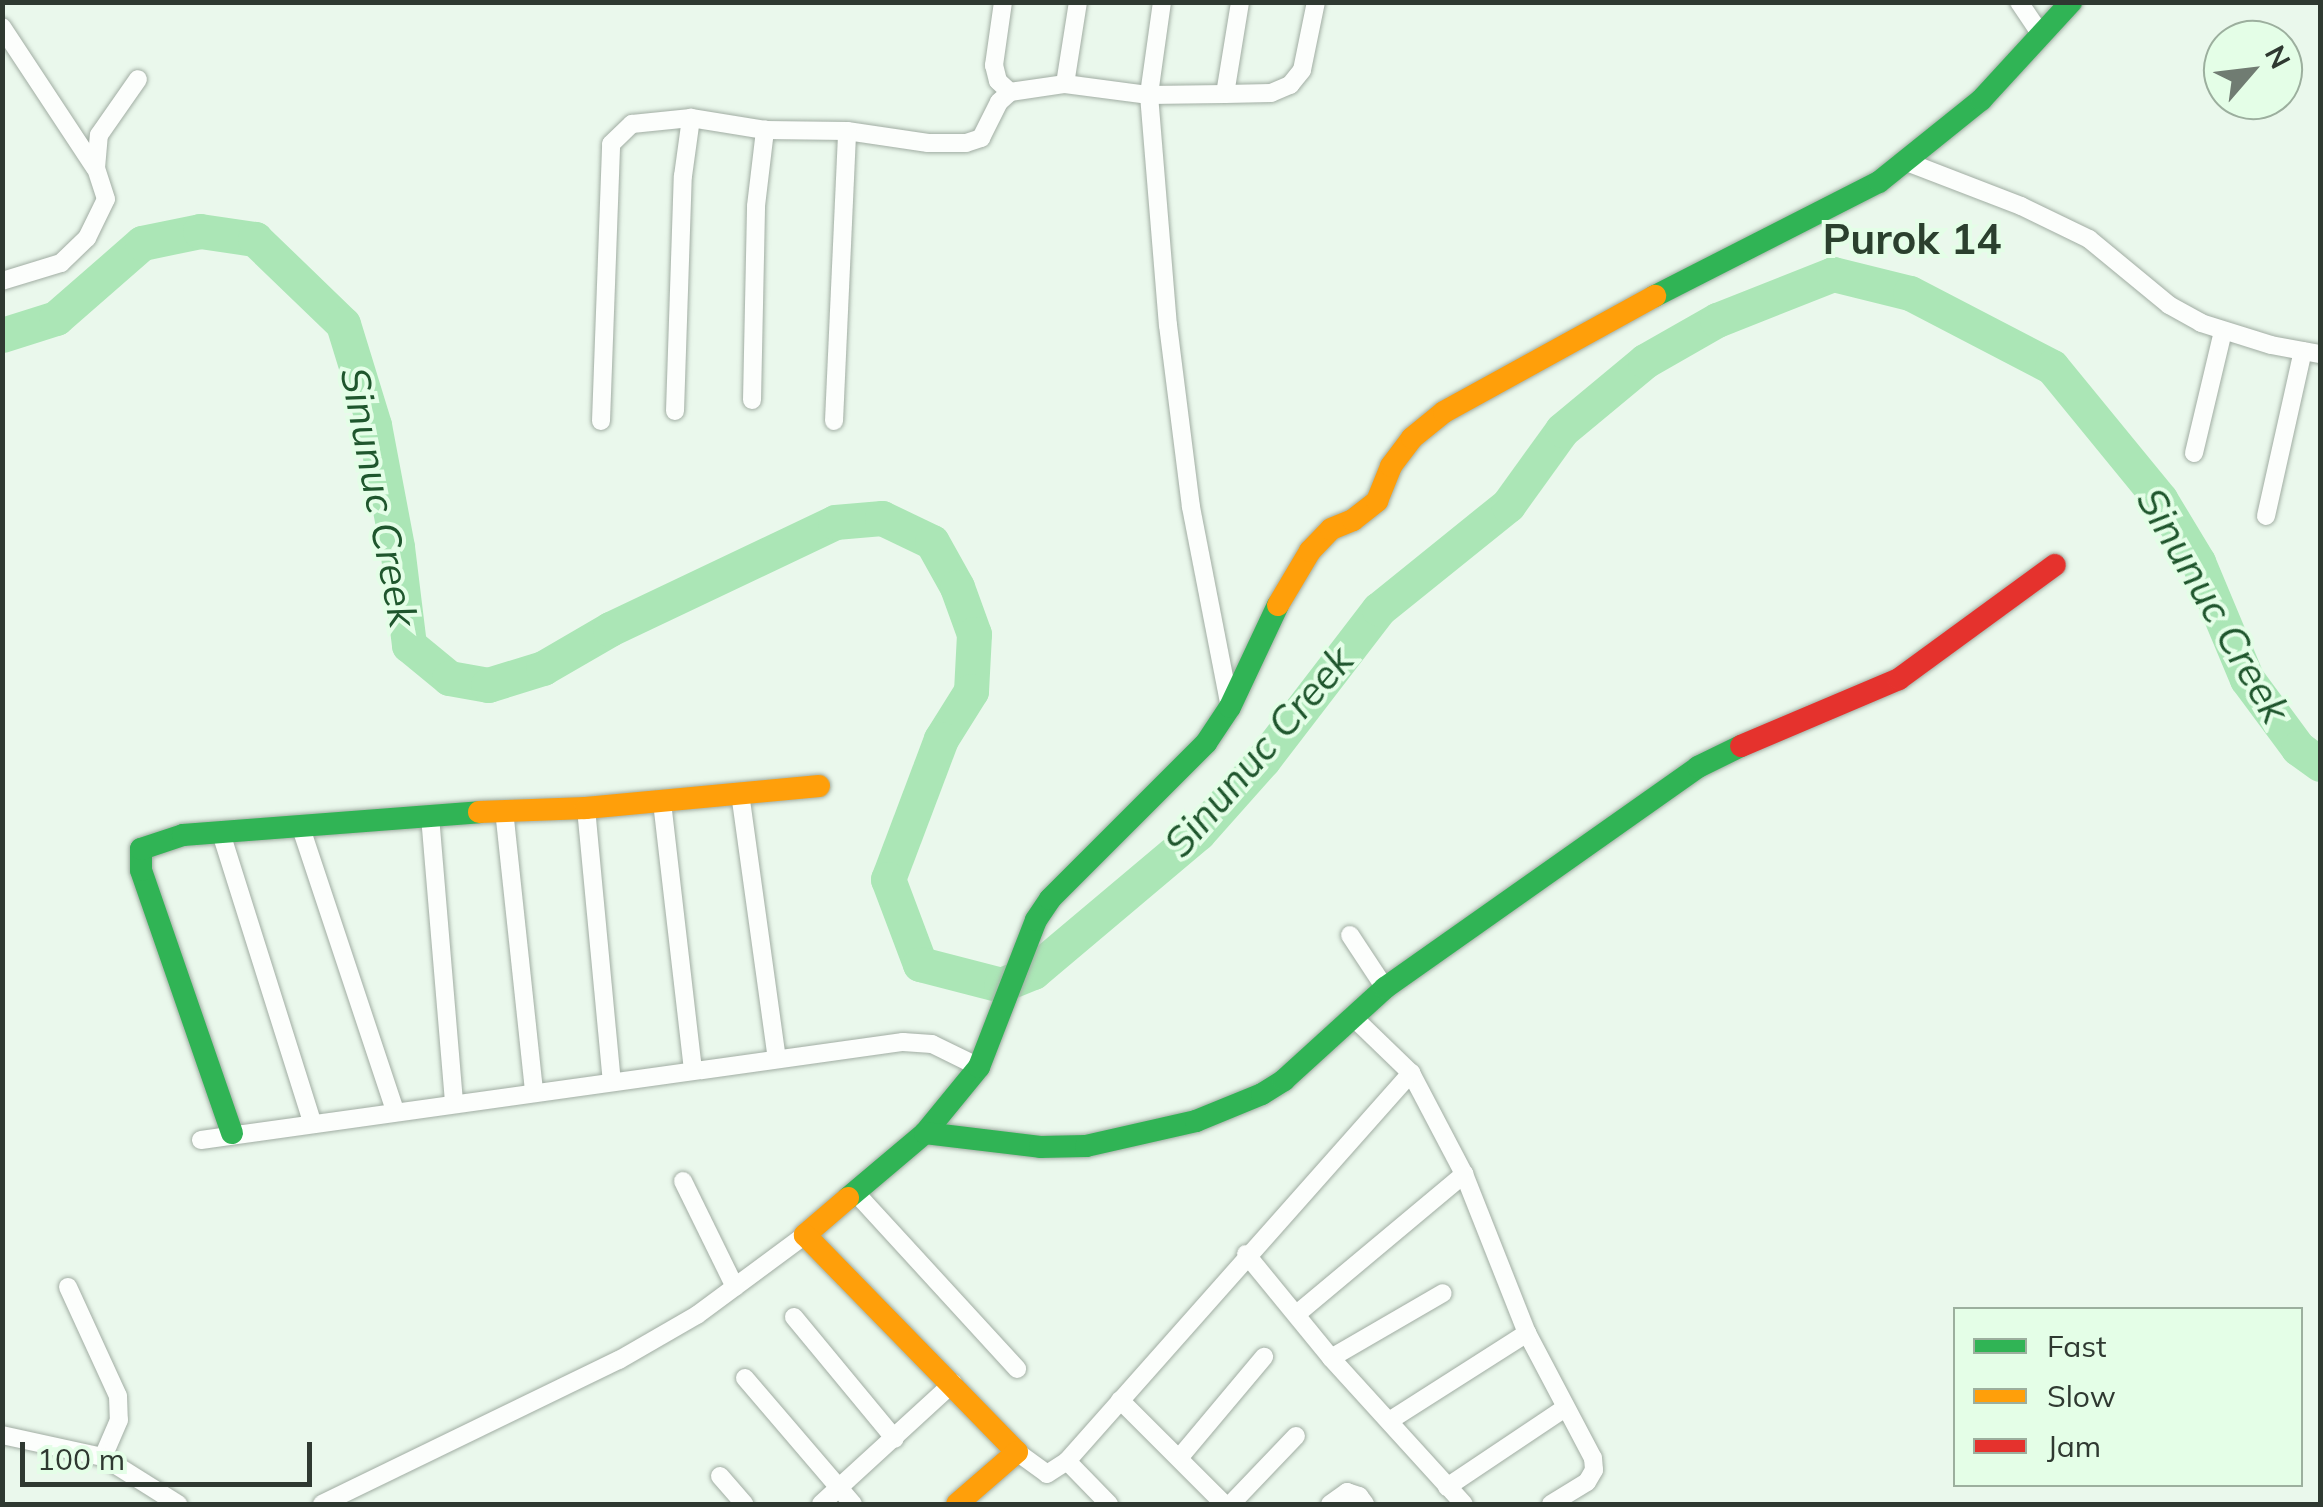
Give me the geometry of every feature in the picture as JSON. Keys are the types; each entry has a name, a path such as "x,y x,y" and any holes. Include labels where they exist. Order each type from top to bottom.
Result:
{"street":[{"path":"1003,2 994,65 998,82 1010,92"},
{"path":"1065,84 1078,2"},
{"path":"1162,2 1149,95 1168,325 1191,508 1230,708"},
{"path":"1225,94 1240,2"},
{"path":"601,421 611,144 632,124 692,118 765,130 848,131 928,143 966,142 981,138 1000,102 1010,92 1065,84 1149,95 1271,93 1290,85 1302,70 1316,2"},
{"path":"2019,2 2041,35"},
{"path":"322,1504 619,1360 805,1235 925,1132 979,1067 1036,920 1050,900 1181,771 1230,708 1284,594 1310,551 1331,529 1353,520 1377,500 1391,466 1428,424 1600,324 1807,222 1908,162 1981,100 2071,2"},
{"path":"2,27 96,168 106,199 77,250 36,274 2,282"},
{"path":"96,168 98,136 138,79"},
{"path":"675,411 683,176 692,118"},
{"path":"752,400 756,206 765,130"},
{"path":"834,421 848,131"},
{"path":"1908,162 2089,238 2169,304 2223,331 2312,352 2266,516"},
{"path":"2194,452 2223,331"},
{"path":"925,1132 1040,1147 1086,1146 1196,1121 1262,1094 1284,1080 1385,988 1698,767 1764,733 1899,679 2055,566"},
{"path":"232,1133 140,858 142,849 155,841 819,786"},
{"path":"740,793 777,1058"},
{"path":"662,802 692,1068"},
{"path":"586,808 612,1082"},
{"path":"504,810 534,1090"},
{"path":"430,816 454,1101"},
{"path":"301,828 395,1111"},
{"path":"220,833 312,1122"},
{"path":"1350,935 1385,988"},
{"path":"1352,1016 1411,1072 1464,1174 1528,1333 1593,1458 1594,1470 1587,1482 1551,1504"},
{"path":"200,1140 454,1101 903,1042 932,1044 979,1067"},
{"path":"805,1235 1017,1452 1046,1474 1067,1461 1246,1254 1411,1072"},
{"path":"1298,1313 1464,1174"},
{"path":"683,1181 734,1286"},
{"path":"855,1192 1017,1370"},
{"path":"1246,1254 1331,1358 1464,1504"},
{"path":"68,1287 118,1396 119,1420 103,1458"},
{"path":"1331,1358 1444,1293"},
{"path":"794,1317 894,1439"},
{"path":"1390,1421 1528,1333"},
{"path":"1180,1457 1264,1358"},
{"path":"746,1378 854,1504"},
{"path":"822,1504 953,1383"},
{"path":"1120,1400 1228,1504 1296,1436"},
{"path":"1446,1487 1565,1408"},
{"path":"2,1435 103,1458 178,1504"},
{"path":"957,1504 1017,1452"},
{"path":"1067,1461 1110,1504"},
{"path":"720,1476 744,1504"},
{"path":"1330,1504 1353,1492 1365,1504"}],"waterway":[{"name":"Sinunuc Creek","path":"2,335 56,318 142,243 200,231 255,239 343,324 374,425 397,547 409,645 449,678 488,685 543,668 610,629 835,522 882,518 932,542 957,587 974,634 971,691 941,739 888,879 920,964 1001,985 1033,972 1198,833 1263,760 1379,609 1508,505 1562,430 1645,361 1717,320 1833,274 1910,293 2052,367 2160,499 2198,562 2247,679 2298,748 2320,764"}],"traffic: fast":[{"path":"1655,296 1879,182 1981,100 2071,2"},
{"path":"925,1133 979,1067 1036,920 1050,899 1206,743 1230,707 1278,605"},
{"path":"848,1198 925,1133 1040,1147 1086,1146 1196,1121 1262,1094 1284,1080 1385,988 1698,767 1741,746"},
{"path":"232,1133 141,870 141,849 183,835 479,812"}],"traffic: slow":[{"path":"1278,605 1310,551 1331,529 1353,520 1377,501 1391,466 1412,438 1444,412 1655,296"},
{"path":"479,812 586,808 819,786"},
{"path":"848,1198 805,1235 1017,1452 957,1504"}],"traffic: jam":[{"path":"1741,746 1899,679 2055,565"}],"district":[{"name":"Purok 14","path":"1912,239"}]}
